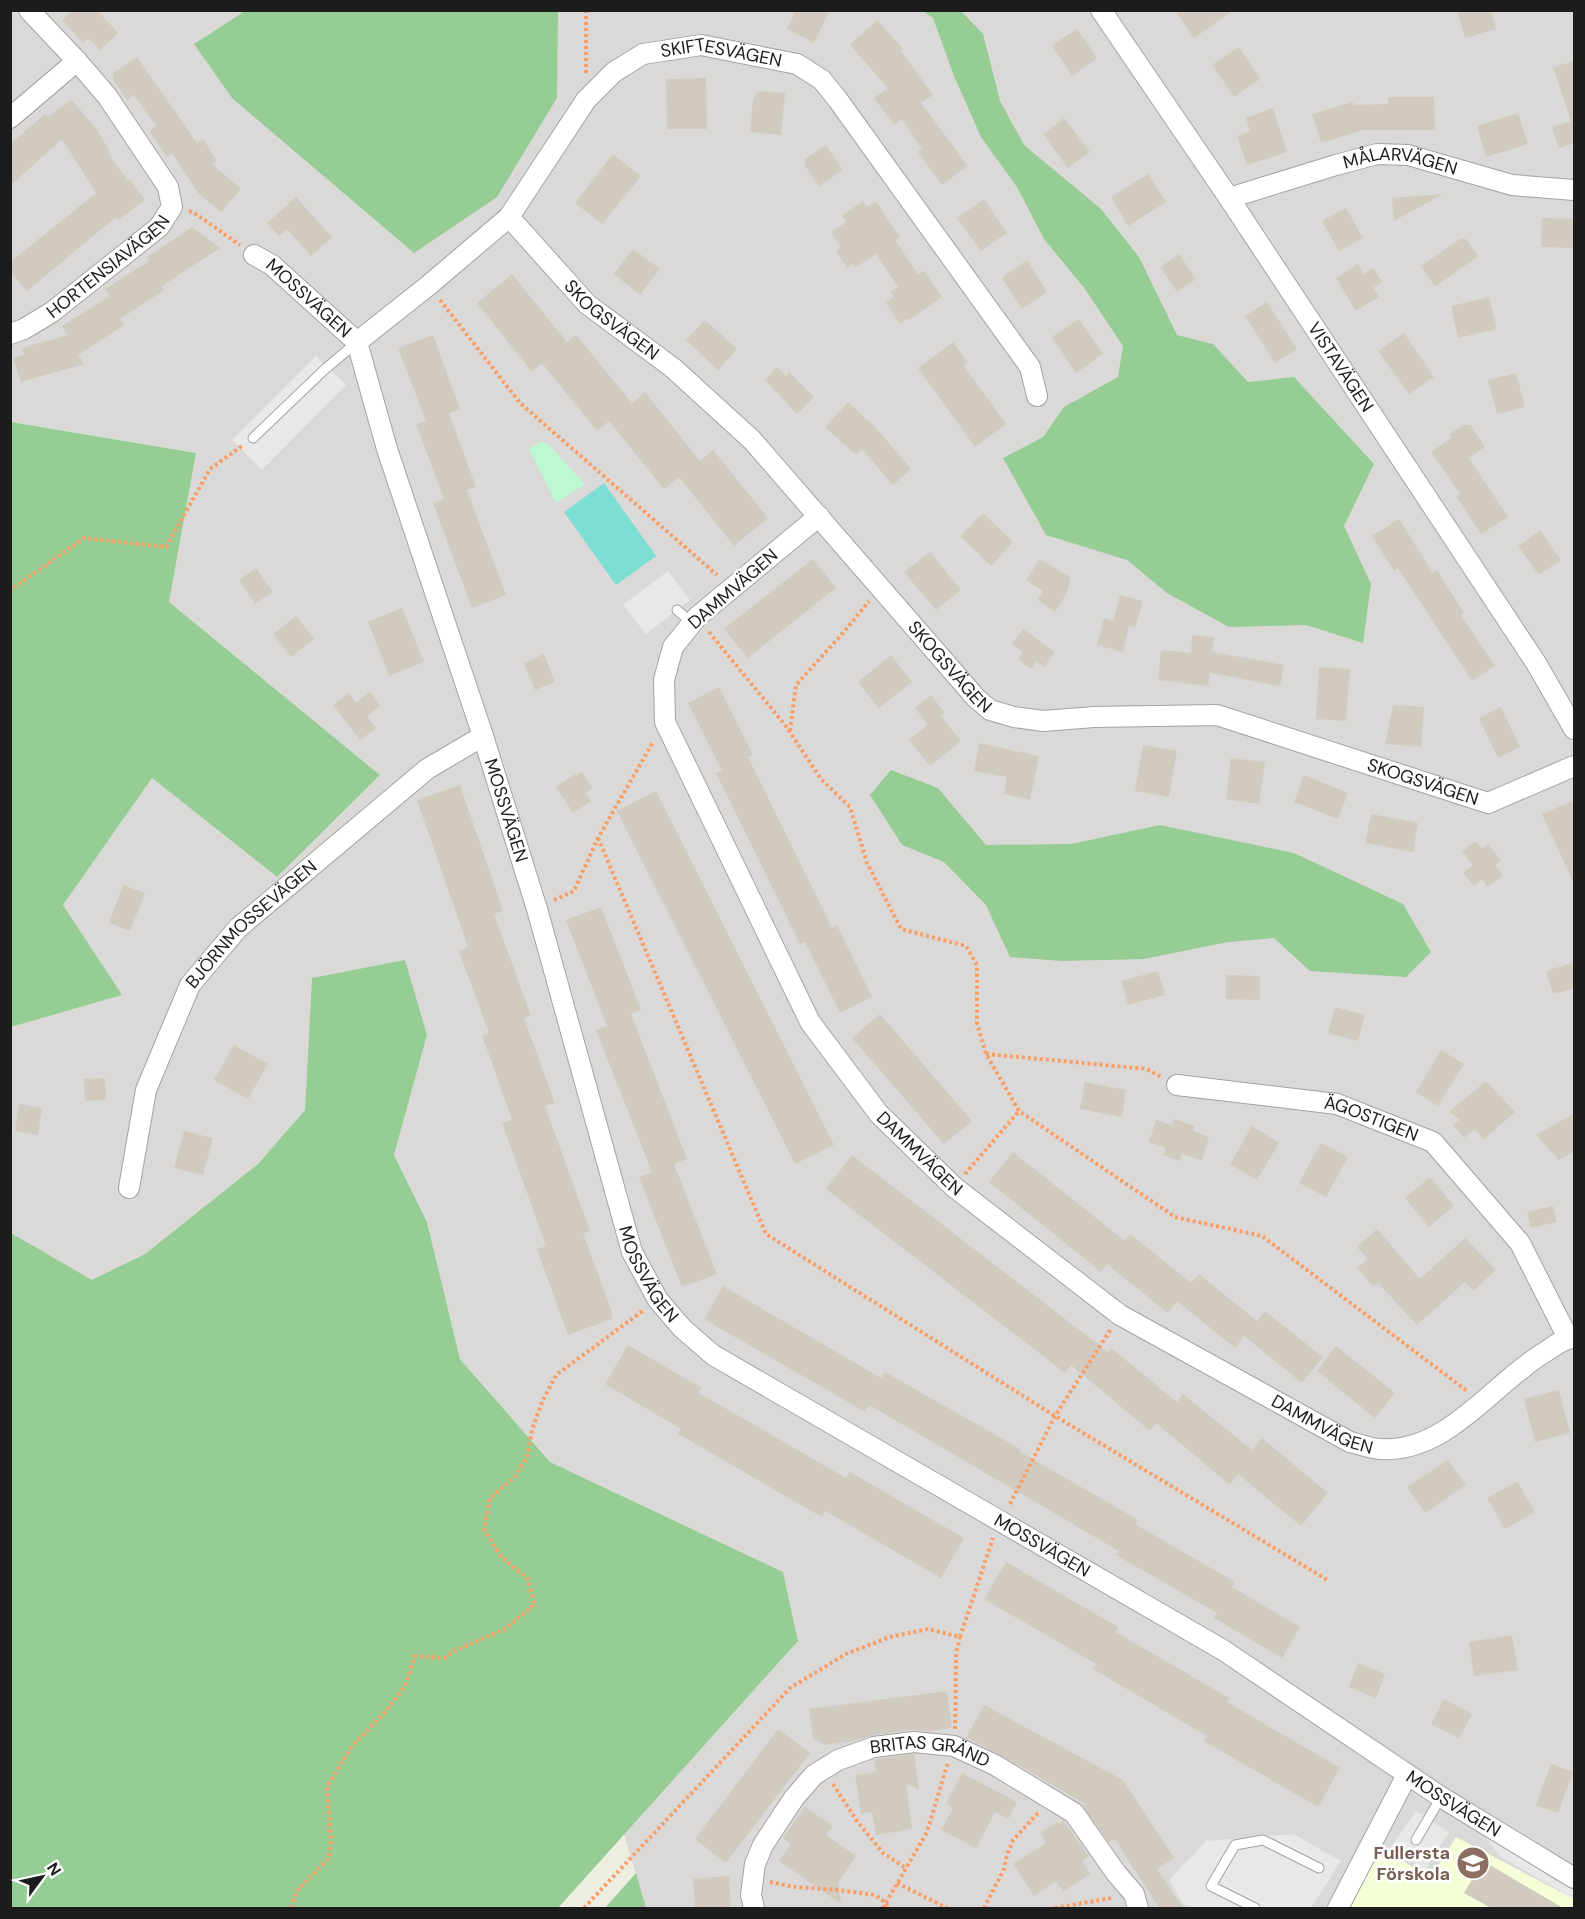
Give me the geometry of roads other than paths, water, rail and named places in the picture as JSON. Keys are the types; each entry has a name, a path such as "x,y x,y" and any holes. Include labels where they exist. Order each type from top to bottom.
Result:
{"street":[{"name":"HORTENSIAVÄGEN","path":"10,334 24,330 52,312 159,227 172,207 168,187 107,96 29,10"},
{"name":"VISTAVÄGEN","path":"1101,10 1229,198 1536,663 1575,729"},
{"name":"SKIFTESVÄGEN","path":"357,342 509,217 586,100 614,72 643,54 701,45 797,64 822,80 1030,367 1037,396"},
{"path":"10,118 77,61"},
{"name":"MÅLARVÄGEN","path":"1229,198 1377,154 1408,155 1512,185 1575,190"},
{"name":"SKOGSVÄGEN","path":"509,217 587,304 673,368 752,440 976,698 990,710 1014,717 1043,721 1094,717 1217,715 1488,803 1575,766"},
{"name":"MOSSVÄGEN","path":"254,255 272,265 357,342 387,449 483,736 537,909 632,1252 658,1300 682,1328 713,1355 1223,1650 1407,1775 1575,1878"},
{"name":"DAMMVÄGEN","path":"819,516 694,620 674,647 670,658 664,680 665,722 810,1022 879,1114 954,1187 1120,1315 1350,1442 1382,1449 1412,1446 1440,1435 1537,1358 1571,1338"},
{"name":"BJÖRNMOSSEVÄGEN","path":"129,1188 146,1090 190,985 238,928 427,769 483,736"},
{"name":"ÄGOSTIGEN","path":"1177,1085 1337,1104 1433,1142 1520,1243 1571,1338"},
{"name":"BRITAS GRÄND","path":"754,1908 751,1895 755,1864 763,1845 794,1798 814,1775 838,1760 874,1747 914,1742 954,1746 995,1765 1074,1813 1136,1901"},
{"path":"1338,1908 1407,1775"}],"lane":[{"path":"253,438 324,370 357,342"},
{"path":"677,610 694,620"},
{"path":"1416,1840 1442,1797"},
{"path":"1255,1908 1211,1886 1235,1845 1263,1840 1320,1868"}],"place":[{"name":"Fullersta Förskola","path":"1473,1863"}]}
